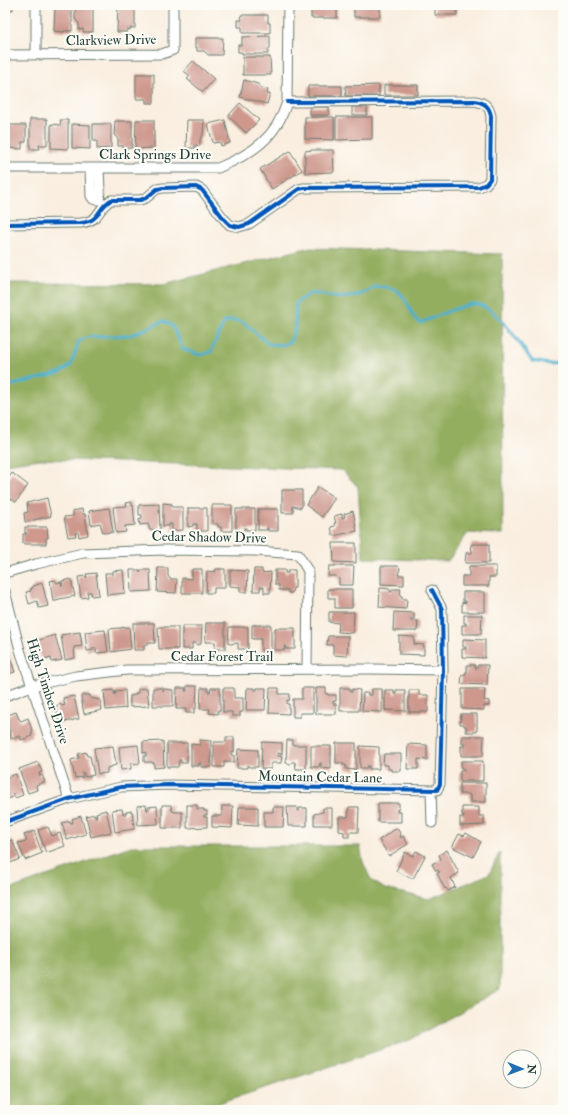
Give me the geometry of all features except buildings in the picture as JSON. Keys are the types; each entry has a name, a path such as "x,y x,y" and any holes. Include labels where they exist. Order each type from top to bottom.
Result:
{"street":[{"path":"36,5 36,54"},
{"name":"Clarkview Drive","path":"5,55 162,54 173,50 173,5"},
{"name":"Clark Springs Drive","path":"5,168 218,168 239,159 260,146 284,114 287,102 288,5"},
{"path":"95,168 91,196 93,199 102,203 110,200 140,200 146,198 157,189 196,187 202,190 230,225 239,227 249,224 304,188 479,187 486,184 490,179 491,116 490,109 484,103 475,101 287,102"},
{"path":"5,224 90,222 96,217 102,203"},
{"name":"Cedar Shadow Drive","path":"5,573 83,553 163,550 255,550 298,554 308,570 307,669"},
{"path":"432,590 442,609 443,670 440,784 437,790 430,790 432,823"},
{"name":"High Timber Drive","path":"5,591 20,650 69,799"},
{"name":"Cedar Forest Trail","path":"5,696 32,686 76,676 127,670 443,670"},
{"name":"Mountain Cedar Lane","path":"5,822 69,799 120,787 168,785 430,790"}],"green space":[{"path":"307,248 502,254 503,534 468,533 448,561 363,558 358,487 342,470 40,459 5,464 5,283 164,284"},
{"path":"131,846 360,846 363,862 371,880 385,889 429,899 489,874 500,852 500,989 410,1040 198,1110 5,1110 5,891"}],"waterway":[{"path":"5,387 60,373 71,365 79,341 88,337 131,335 164,321 172,326 183,349 200,355 211,352 224,322 233,320 243,322 269,344 282,345 290,342 295,328 296,303 309,294 316,293 334,297 351,297 366,292 375,286 390,288 400,293 416,320 420,323 462,306 475,304 483,306 499,318 532,361 550,364 563,362"}],"cycle path":[{"path":"5,224 88,222 96,217 106,203 111,200 140,200 146,198 157,189 196,187 202,190 230,225 239,227 249,224 299,189 304,188 479,187 486,184 490,179 491,116 488,107 481,103 475,101 287,102"},
{"path":"5,822 69,799 121,787 168,785 437,790 440,784 443,670 442,609 432,590"}]}
